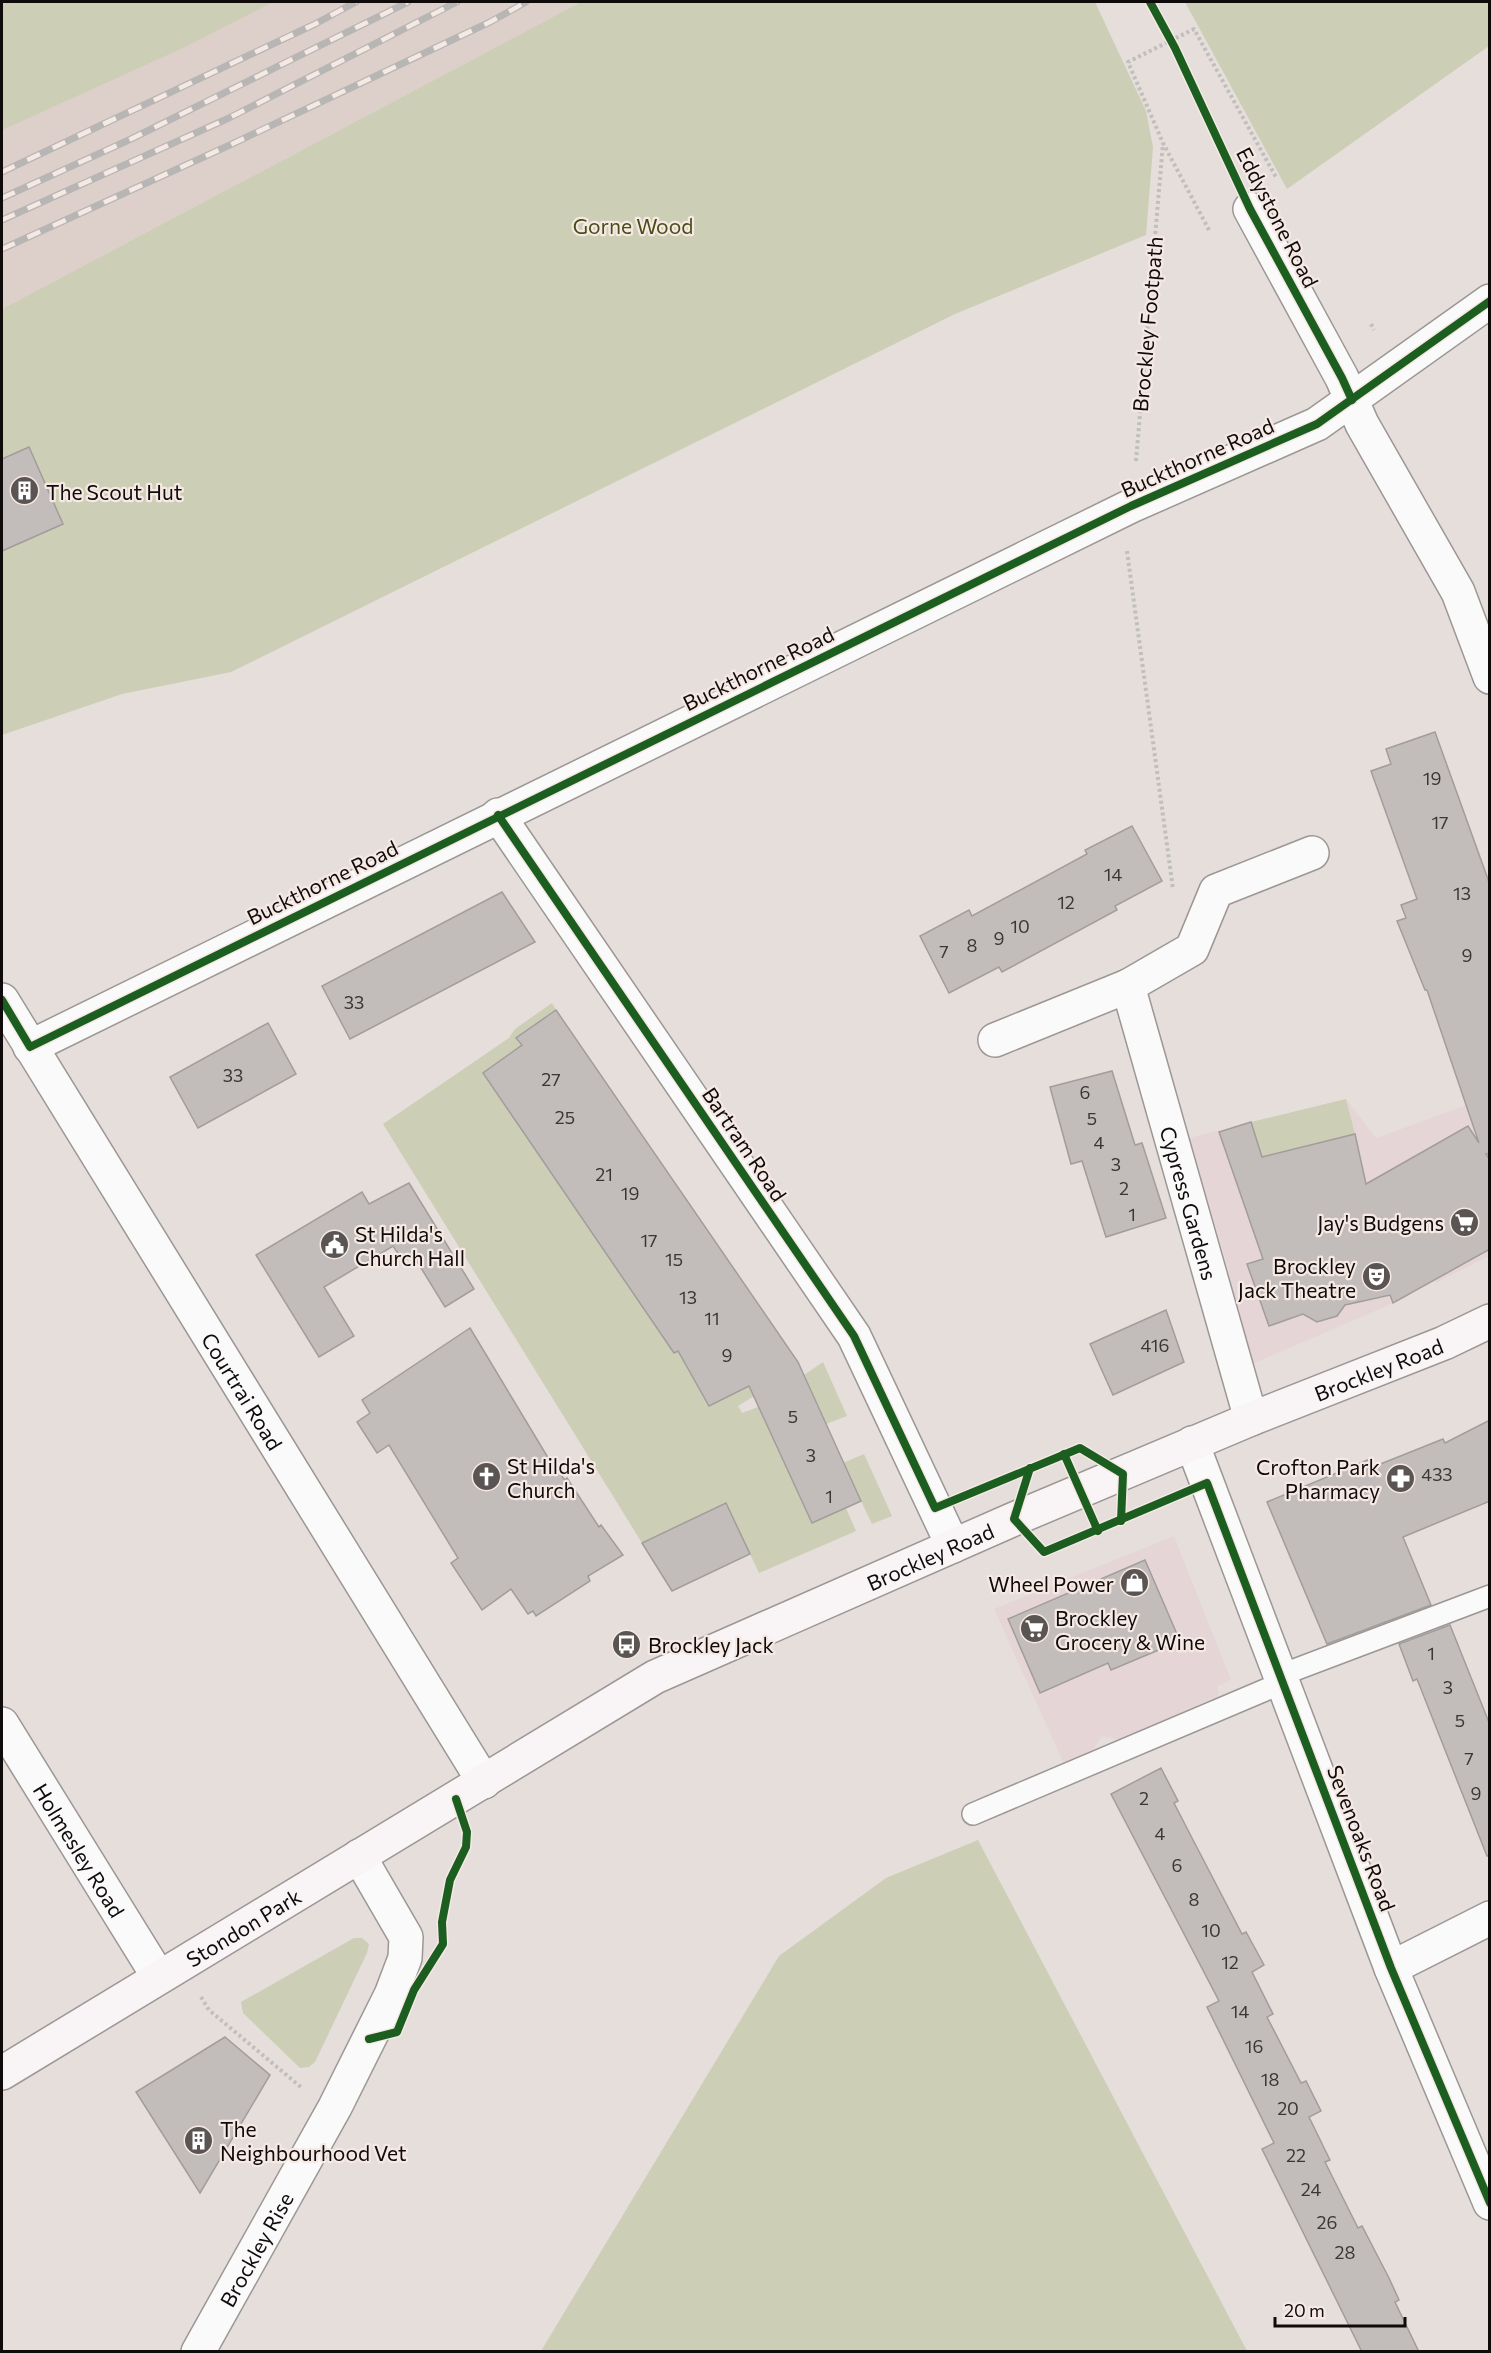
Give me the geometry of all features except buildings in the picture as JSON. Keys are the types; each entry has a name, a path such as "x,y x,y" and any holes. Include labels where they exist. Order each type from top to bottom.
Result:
{"main road":[{"name":"Brockley Road","path":"484,1782 656,1677 1192,1443 1444,1343 1490,1321"},
{"name":"Stondon Park","path":"2,2073 484,1782"}],"street":[{"name":"Eddystone Road","path":"1250,208 1342,378 1362,424 1458,592 1490,677"},
{"name":"Buckthorne Road","path":"30,1047 498,815 1131,506 1317,424 1490,302"},
{"name":"Bartram Road","path":"498,815 854,1336 953,1546"},
{"path":"995,1040 1128,986 1192,949 1216,891 1312,853"},
{"name":"Cypress Gardens","path":"1128,986 1251,1419"},
{"name":"Courtrai Road","path":"2,1000 484,1782"},
{"name":"Sevenoaks Road","path":"1192,1443 1391,1968 1490,2203"},
{"name":"Holmesley Road","path":"2,1724 170,1970"},
{"name":"Brockley Rise","path":"198,2352 335,2107 391,1995 405,1958 406,1937 359,1856"},
{"path":"1391,1968 1490,1918"}],"lane":[{"path":"973,1814 1282,1678 1490,1596"}],"path":[{"path":"1209,230 1163,142 1128,62 1194,29 1277,180"},
{"path":"1371,324 1374,330"},
{"path":"170,1970 208,2010 274,2066"}],"shaded area":[{"path":"240,2 581,2 2,309 2,118"},
{"path":"1489,1097 1489,1256 1436,1283 1434,1280 1408,1292 1410,1296 1252,1364 1232,1293 1229,1271 1189,1138 1346,1099 1376,1138"},
{"path":"1174,1536 1231,1680 1218,1686 1218,1700 1212,1698 1122,1740 1102,1736 1092,1752 1064,1764 994,1609"}],"green space":[{"path":"2,2 273,2 183,48 2,130"},
{"name":"Gorne Wood","path":"581,2 1095,2 1146,111 1153,147 1146,235 955,314 231,672 122,694 2,735 2,309"},
{"path":"1185,2 1489,2 1489,46 1287,189"},
{"path":"552,1003 556,1010 517,1038 522,1045 483,1073 552,1173 714,1329 698,1385 709,1406 753,1384 759,1393 738,1406 742,1413 758,1407 812,1523 846,1508 856,1531 759,1573 726,1503 642,1543 383,1124 509,1038 515,1029"},
{"path":"1346,1099 1355,1134 1346,1137 1323,1158 1318,1142 1299,1148 1302,1157 1281,1215 1251,1122"},
{"path":"823,1362 847,1416 826,1424 804,1375"},
{"path":"864,1454 892,1516 872,1524 843,1463"},
{"path":"978,1840 1247,2351 541,2351 779,1956 886,1878"},
{"path":"354,1938 362,1938 369,1944 367,1953 315,2062 309,2067 300,2068 243,2013 241,2002"}],"railway":[{"path":"2,172 315,24 356,2"},
{"path":"2,198 131,139 408,2"},
{"path":"2,220 229,118 457,2"},
{"path":"2,249 232,144 490,22 526,2"}],"cycle path":[{"path":"1150,2 1175,48 1250,209 1352,400"},
{"path":"2,1000 30,1047 1131,506 1317,424 1490,301"},
{"path":"498,815 854,1336 935,1508 1080,1448 1123,1474 1121,1521"},
{"path":"1064,1454 1098,1531"},
{"path":"1030,1468 1014,1519 1044,1552 1207,1483 1391,1968 1490,2203"},
{"path":"369,2039 397,2032 414,1990 443,1944 442,1922 450,1880 466,1847 467,1832 456,1799"}],"place":[{"name":"The Scout Hut","path":"25,491"},
{"name":"Jay's Budgens","path":"1465,1222"},
{"name":"St Hilda's Church Hall","path":"334,1245"},
{"name":"Brockley Jack Theatre","path":"1377,1277"},
{"name":"St Hilda's Church","path":"486,1477"},
{"name":"Crofton Park Pharmacy","path":"1401,1478"},
{"name":"Wheel Power","path":"1135,1583"},
{"name":"Brockley Grocery & Wine","path":"1034,1629"},
{"name":"Brockley Jack","path":"627,1644"},
{"name":"The Neighbourhood Vet","path":"199,2140"}]}
